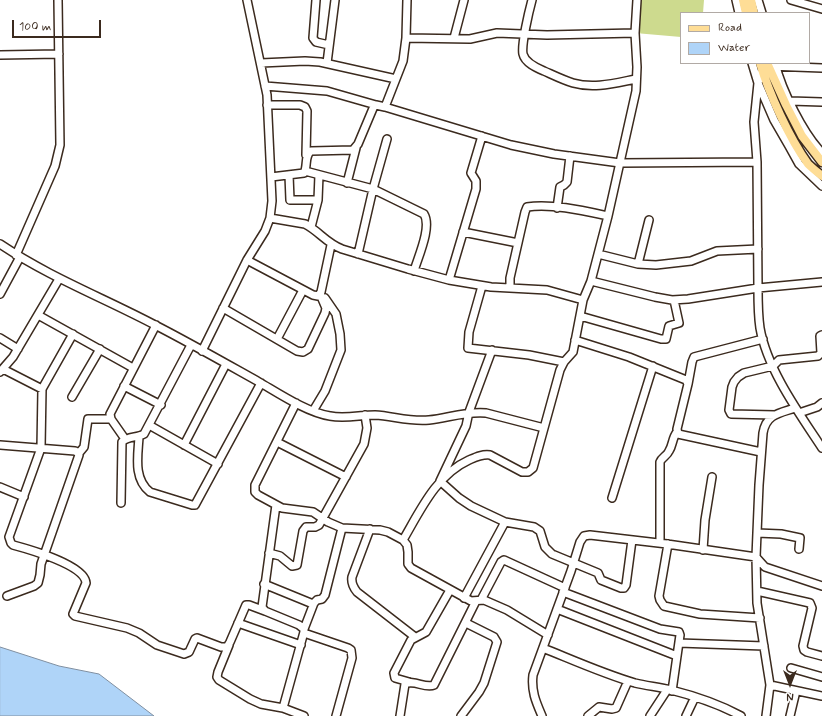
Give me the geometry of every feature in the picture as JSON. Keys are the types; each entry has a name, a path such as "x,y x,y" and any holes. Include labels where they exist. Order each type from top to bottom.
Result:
{"main road":[{"path":"743,0 746,12"},
{"path":"751,0 754,12"},
{"path":"770,66 802,136 822,162"},
{"path":"770,66 794,141 809,165 822,176"}],"street":[{"path":"0,294 18,256 58,156 60,145 58,0"},
{"path":"202,351 247,260 265,231 270,218 272,201 266,86 247,0"},
{"path":"316,0 313,38 316,42 329,45"},
{"path":"327,63 335,0"},
{"path":"385,107 403,61 406,38 407,0"},
{"path":"454,38 464,0"},
{"path":"532,0 525,34 523,55 534,67 572,83 586,85 597,85 636,79"},
{"path":"440,481 460,464 479,455 485,454 490,455 522,472 528,472 533,468 560,370 564,362 571,355 583,300 591,281 608,216 636,91 637,67 635,33 637,0"},
{"path":"736,0 739,12"},
{"path":"758,0 762,12"},
{"path":"791,0 822,9"},
{"path":"406,38 470,38 497,33 635,33"},
{"path":"0,55 59,54"},
{"path":"261,63 306,60 327,63 396,79"},
{"path":"752,64 758,83 774,120 799,164 822,186"},
{"path":"770,66 758,83 754,122 757,162 758,310 763,340 773,366 797,410 822,448"},
{"path":"770,66 822,68"},
{"path":"770,66 814,145 822,153"},
{"path":"266,86 327,91 511,145 570,156 620,163 757,162"},
{"path":"790,101 822,102"},
{"path":"267,105 300,105 305,107 307,111 305,171"},
{"path":"347,183 356,148 372,108 376,105"},
{"path":"449,280 476,188 476,181 471,173 482,136"},
{"path":"358,254 373,189 387,139"},
{"path":"306,156 308,152 314,150 348,151 356,148"},
{"path":"557,208 560,187 567,182 570,156"},
{"path":"271,177 302,174 305,171 373,189 421,212 426,217 427,222 414,271"},
{"path":"289,175 290,200 318,200"},
{"path":"311,227 318,200 319,175"},
{"path":"510,288 510,278 527,207 577,210 608,216"},
{"path":"270,218 299,222 311,227 331,244 414,271 449,280 482,286 548,290 583,300"},
{"path":"638,264 648,220"},
{"path":"463,232 518,243"},
{"path":"0,244 59,279 156,325 313,411 331,417 376,416 400,420 419,421 469,412 486,413 544,428"},
{"path":"223,308 297,351 303,352 308,349 326,311 321,293 331,244"},
{"path":"598,254 638,264 656,265 677,264 691,261 717,251 758,249"},
{"path":"247,260 313,295 316,296 321,293"},
{"path":"42,389 1,370 9,363 18,349 59,279"},
{"path":"591,281 655,297 674,300 758,288 822,282"},
{"path":"482,286 470,326 467,346 470,349 492,350 564,362"},
{"path":"277,339 303,290"},
{"path":"313,411 325,391 341,350 340,334 336,314 321,293"},
{"path":"580,316 661,339 666,339 669,326 679,323 674,300"},
{"path":"38,315 134,368"},
{"path":"125,439 111,419 111,411 156,325"},
{"path":"73,334 42,389 42,448 9,540 13,545 55,558 85,578 86,583 74,614 75,616 134,630 156,645 184,654 189,652 195,639 197,638 221,647 227,647 229,645"},
{"path":"822,335 820,336 821,356 779,360 773,366 744,373 738,377 732,387 729,410 730,413 734,414 775,415 817,407 822,403"},
{"path":"0,338 18,349"},
{"path":"575,340 629,356 686,380 688,384"},
{"path":"660,543 660,462 668,453 673,437 677,432 694,357 763,340"},
{"path":"121,502 121,444 125,439 139,437 144,434 191,345"},
{"path":"72,397 100,350"},
{"path":"402,540 440,481 466,426 469,412 492,350"},
{"path":"184,445 226,364"},
{"path":"612,498 653,366"},
{"path":"139,437 139,474 142,484 150,492 192,506 195,505 261,383"},
{"path":"124,386 160,405"},
{"path":"296,403 255,485 255,492 258,495 287,509 309,510 342,528 370,529 388,532 402,540 407,546 407,561 409,566 464,598 471,601 488,601 510,611 548,635"},
{"path":"766,716 770,685 757,591 756,557 761,452 764,426 767,421 775,415"},
{"path":"269,554 280,556 290,565 296,566 298,564 304,528 317,527 346,477 366,435 366,416"},
{"path":"7,596 34,586 38,583 41,564 79,453 84,447 88,419 111,419"},
{"path":"149,425 218,464"},
{"path":"677,432 680,435 761,452"},
{"path":"277,442 346,477"},
{"path":"0,445 75,451 79,453"},
{"path":"703,550 705,520 712,477"},
{"path":"440,481 465,502 505,522 534,527 540,531 547,550 558,557 598,573 601,580 624,588 626,585 632,540"},
{"path":"0,487 24,497"},
{"path":"265,611 261,605 276,505"},
{"path":"464,598 505,522"},
{"path":"284,708 304,631 313,604 317,600 322,599 325,595 342,528"},
{"path":"370,529 352,577 351,582 353,588 415,637"},
{"path":"757,533 781,534 800,538 799,548"},
{"path":"542,716 534,697 532,686 533,676 574,564 580,542 584,536 590,535 660,543 756,557 765,567 822,586"},
{"path":"668,544 660,596 660,600 664,606 700,614 760,618"},
{"path":"450,590 426,632 411,640 393,675 395,678 427,687 434,685 466,623 501,562 504,560 564,590 660,629 679,632 680,635 677,656 669,690 650,716"},
{"path":"264,584 313,604"},
{"path":"757,591 810,603 812,608 803,646 804,650 807,652 822,656"},
{"path":"304,716 284,708 261,704 219,680 217,677 246,605 299,625 304,631 351,650 352,658 336,716"},
{"path":"557,609 677,656"},
{"path":"238,623 301,645"},
{"path":"461,716 484,683 498,642 494,637 466,623"},
{"path":"679,643 764,646"},
{"path":"543,648 607,674 628,681 695,697 721,706 741,716"},
{"path":"791,668 822,677"},
{"path":"588,716 599,707 612,709 616,708 628,681"},
{"path":"400,716 405,686 409,682"},
{"path":"770,685 822,696"},
{"path":"790,716 796,691"},
{"path":"686,716 695,697"}],"green space":[{"path":"637,0 704,0 703,12 680,12 680,37 635,33"}],"water":[{"path":"0,647 59,666 99,674 154,716 0,716"}]}
